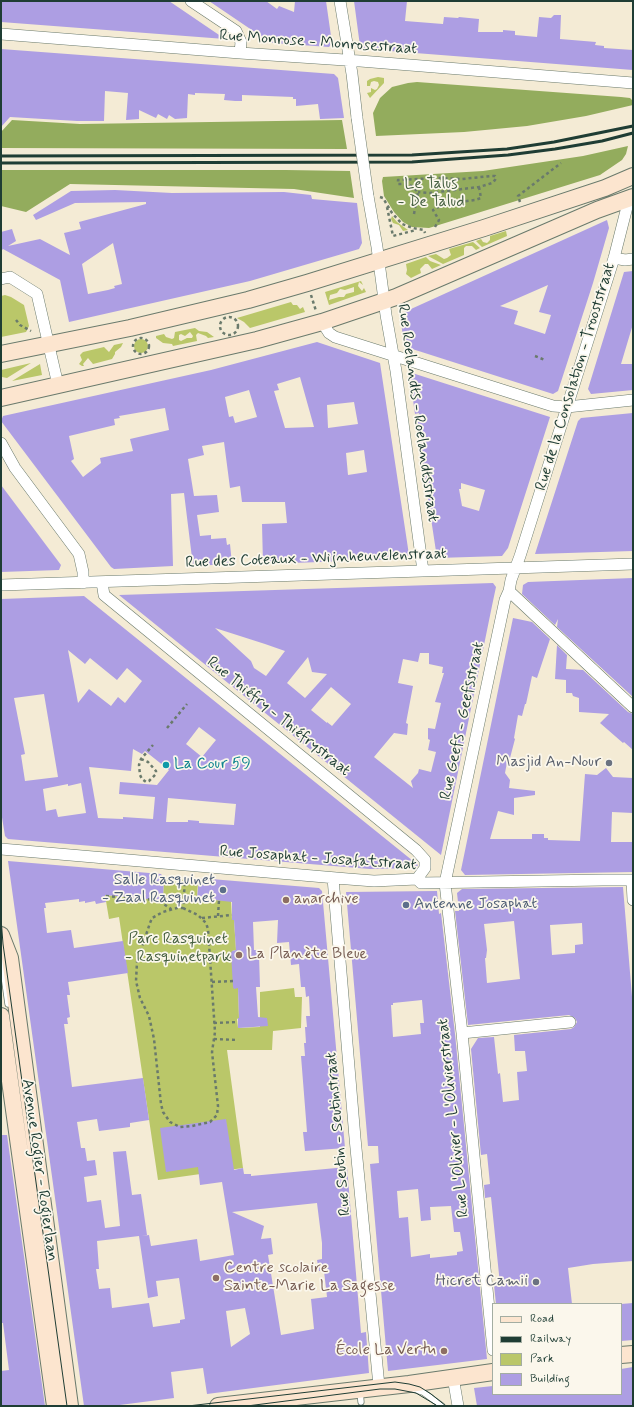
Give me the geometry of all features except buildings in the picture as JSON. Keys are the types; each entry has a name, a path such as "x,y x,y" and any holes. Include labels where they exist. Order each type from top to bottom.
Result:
{"street":[{"path":"191,1 236,32 241,42 240,53"},
{"name":"Rue Roelandts - Roelandtsstraat","path":"340,1 393,356 423,571"},
{"name":"Rue Monrose - Monrosestraat","path":"1,34 349,60 633,84"},
{"path":"1,354 130,328 248,300 308,283 484,228 605,188 633,176"},
{"path":"1,398 257,340 319,316 384,301 590,213 632,193"},
{"name":"Rue de la Consolation - Trooststraat","path":"516,568 614,258 632,193"},
{"path":"614,258 625,260 633,259"},
{"path":"1,279 10,277 37,294 58,385"},
{"path":"319,316 329,333 335,337 553,406 567,407 633,400"},
{"path":"1,443 15,468 78,554 83,572 83,583"},
{"path":"1,460 15,468"},
{"name":"Rue des Coteaux - Wijnheuvelenstraat","path":"1,586 633,564"},
{"name":"Rue Geefs - Geefsstraat","path":"445,883 505,600 516,568"},
{"name":"Rue Thiéfry - Thiéfrystraat","path":"102,582 104,595 416,850 425,860 426,868 418,879"},
{"path":"509,591 633,707"},
{"name":"Rue Josaphat - Josafatstraat","path":"1,849 374,881 418,879 421,883 445,883 632,880"},
{"name":"Rue Seutin - Seutinstraat","path":"333,878 355,1138 387,1386"},
{"path":"632,880 633,900"},
{"name":"Rue L'Olivier - L'Olivierstraat","path":"445,883 462,1033 492,1340"},
{"name":"Avenue Rogier - Rogierlaan","path":"1,935 10,958 70,1406"},
{"name":"Avenue Rogier - Rogierlaan","path":"5,1014 55,1406"},
{"path":"462,1033 570,1022"},
{"path":"622,1355 633,1354"},
{"path":"218,1406 361,1396 387,1386 492,1372"},
{"path":"453,1377 458,1406"}],"lane":[{"name":"Avenue Rogier - Rogierlaan","path":"1,954 5,1014"},
{"name":"Avenue Rogier - Rogierlaan","path":"44,1259 65,1406"},
{"path":"387,1386 418,1390 442,1406"}],"path":[{"path":"520,201 518,196 561,163"},
{"path":"409,179 409,184 418,192 430,193 479,187 492,183 495,180 495,176 462,179 409,179 398,180 398,184 409,184"},
{"path":"435,227 439,220 433,210 444,204 481,198 479,187"},
{"path":"414,214 418,192"},
{"path":"380,197 383,198 392,213 402,224 408,227 424,230 425,233"},
{"path":"386,204 393,236 418,229"},
{"path":"311,294 319,316"},
{"path":"230,317 236,320 238,326 235,332 227,335 222,332 220,326 224,318 230,317"},
{"path":"16,320 20,325 31,331"},
{"path":"139,338 146,340 149,347 146,353 140,355 135,353 132,345 134,340 139,338"},
{"path":"535,356 545,360"},
{"path":"167,728 187,704"},
{"path":"141,759 148,762 156,771 156,774 146,782 140,775 139,765 141,759 153,745"},
{"path":"183,908 185,880"},
{"path":"106,896 158,900 171,909"},
{"path":"218,900 218,916"},
{"path":"183,908 191,910 202,918 208,929 214,1023 212,1052 217,1115 214,1119 205,1123 180,1127 173,1124 166,1118 161,1104 154,1039 149,1016 140,998 136,981 137,962 150,923 156,915 171,909 183,908"},
{"path":"202,918 232,915"},
{"path":"210,958 232,957"},
{"path":"212,982 233,982"},
{"path":"214,1023 238,1022"},
{"path":"214,1039 238,1040"}],"green space":[{"path":"378,77 384,78 384,83 370,98 367,93 371,92 371,88 375,90 377,89 379,85 378,82 374,81 371,82 370,86 367,86 367,81"},
{"path":"417,82 621,97 630,98 633,101 633,105 586,116 527,126 464,132 376,136 373,113 380,98 392,87"},
{"path":"12,120 80,124 342,120 347,149 1,148 1,132"},
{"name":"Le Talus - De Talud","path":"628,146 626,154 622,160 600,175 429,228 412,227 403,222 394,212 384,196 382,181 383,177 483,171 583,156"},
{"path":"1,170 350,171 354,198 294,189 70,184 26,212 1,206"},
{"path":"392,216 397,222 408,230 403,231 399,225 393,223 391,219"},
{"path":"506,231 507,236 482,247 476,241 481,239 483,242 487,243 490,240 490,236"},
{"path":"473,242 480,248 476,250 472,246 466,246 464,248 464,255 443,264 428,256 436,254 444,259 451,255 449,249"},
{"path":"426,257 430,261 441,265 432,269 428,264 425,264 420,269 421,273 411,278 406,274 406,264"},
{"path":"361,281 363,285 359,282 358,286 362,291 364,288 366,292 329,305 325,292","holes":["354,287 354,292 346,294 344,297 329,300 330,295 337,293 340,289 345,290"]},
{"path":"5,295 24,305 29,326 26,332 1,337 1,296"},
{"path":"291,302 293,305 297,305 300,309 303,307 305,312 250,328 237,318"},
{"path":"195,328 199,331 207,332 214,337 208,338 198,333 196,335 197,341 173,346 172,344 163,343 156,338 156,336 164,334 166,337 172,339 174,338 175,332","holes":["190,332 193,336 192,338 187,338 181,341 179,340 179,335 181,334 185,336"]},
{"path":"141,339 146,341 148,346 146,351 141,353 136,351 134,346 136,341"},
{"path":"123,343 115,352 112,359 93,364 88,358 83,364 84,366 79,364 82,360 80,355 83,352 104,347 109,352 114,345"},
{"path":"31,363 7,378 1,378 1,370"},
{"path":"40,364 42,375 12,381"},
{"name":"Parc Rasquinet - Rasquinetpark","path":"164,878 198,881 197,898 231,901 236,950 232,951 232,953 234,988 238,988 238,1028 260,1027 260,992 294,988 295,997 302,997 301,1028 273,1031 272,1050 227,1050 243,1168 158,1180 119,917 109,919 105,895 158,900 163,897"}],"tram line":[{"path":"1,918 3,944 67,1406"},
{"path":"188,1406 395,1382 420,1387 446,1406"},
{"path":"247,1406 380,1389 395,1389 416,1393 436,1405"}],"railway":[{"path":"1,156 412,155 507,149 554,142 633,126"},
{"path":"1,163 412,162 508,155 555,149 602,141 633,133"}],"place":[{"name":"Masjid An-Nour","path":"609,763"},
{"name":"La Cour 59","path":"166,765"},
{"name":"Salle Rasquinet - Zaal Rasquinet","path":"223,890"},
{"name":"anarchive","path":"286,900"},
{"name":"Antenne Josaphat","path":"406,905"},
{"name":"La Planète Bleue","path":"239,955"},
{"name":"Centre scolaire Sainte-Marie La Sagesse","path":"216,1278"},
{"name":"Hicret Camii","path":"536,1282"},
{"name":"École La Vertu","path":"444,1351"}]}
